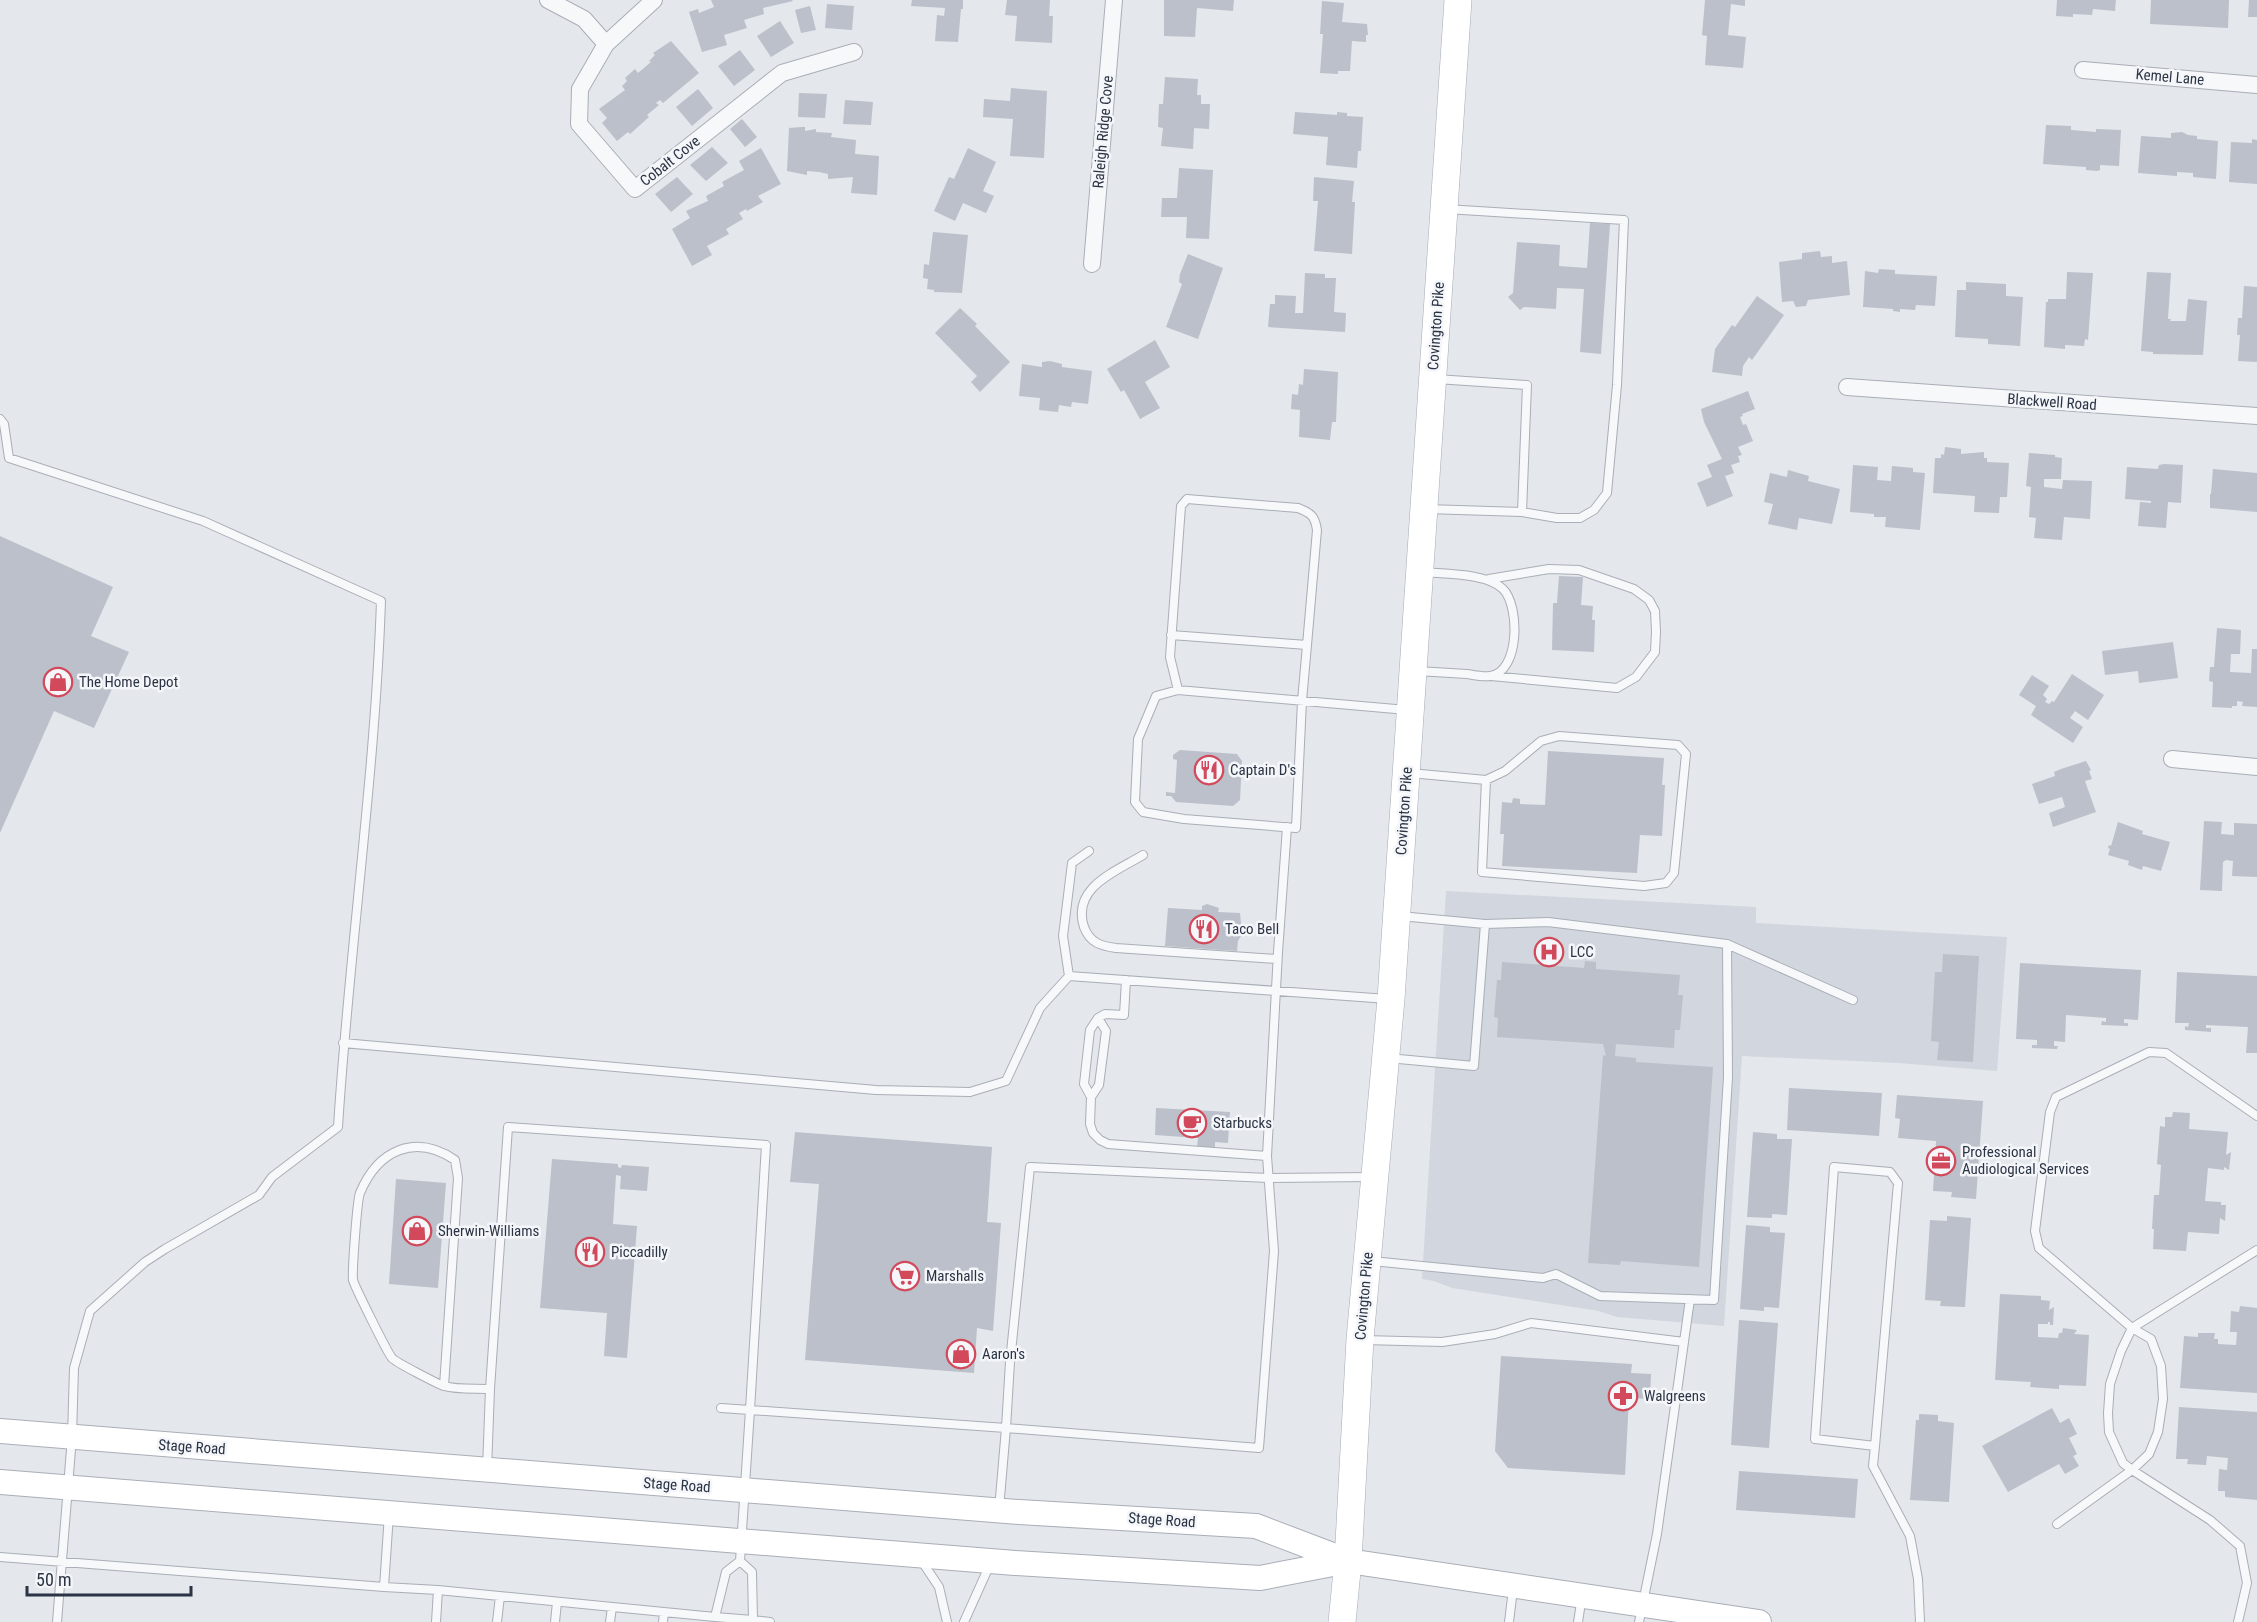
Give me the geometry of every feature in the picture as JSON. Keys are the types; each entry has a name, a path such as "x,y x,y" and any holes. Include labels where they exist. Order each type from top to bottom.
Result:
{"main road":[{"name":"Covington Pike","path":"1342,1622 1348,1561 1360,1340 1391,999 1458,0"},
{"name":"Stage Road","path":"0,1431 999,1510 1256,1526 1348,1561 1582,1596 1640,1613 1756,1622"},
{"name":"Stage Road","path":"0,1482 389,1514 740,1551 917,1555 1260,1578 1348,1561"}],"street":[{"path":"548,0 584,19 606,44 654,0"},
{"name":"Raleigh Ridge Cove","path":"1092,264 1114,0"},
{"name":"Cobalt Cove","path":"606,44 580,89 579,124 635,189 782,73 854,52"},
{"name":"Kemel Lane","path":"2083,70 2257,85"},
{"name":"Blackwell Road","path":"1847,387 2257,416"},
{"path":"2172,759 2257,767"}],"lane":[{"path":"1424,508 1522,512 1557,518 1580,518 1594,510 1607,493 1617,386 1624,220 1444,208"},
{"path":"1433,379 1527,385 1522,512"},
{"path":"0,418 4,424 4,458 203,521 381,601 378,673 343,1043 338,1127 272,1177 259,1195 158,1253 90,1311 74,1368 72,1437 57,1622"},
{"path":"1178,690 1170,657 1181,506 1187,499 1298,508 1311,513 1316,521 1317,530 1302,701 1296,828 1184,819 1143,812 1135,802 1138,739 1156,696 1178,690 1302,701 1411,710"},
{"path":"1413,670 1617,688 1636,677 1655,652 1654,611 1648,600 1634,590 1579,570 1549,569 1489,579 1420,571"},
{"path":"1489,579 1503,589 1513,605 1515,624 1510,655 1504,669 1491,676"},
{"path":"1171,634 1306,645"},
{"path":"1406,772 1486,780 1505,771 1541,741 1559,736 1678,745 1686,754 1674,873 1666,883 1644,886 1482,872 1486,780"},
{"path":"721,1408 1259,1448 1274,1251 1267,1156 1277,959 1287,827"},
{"path":"1069,976 1063,936 1072,863 1089,851"},
{"path":"1143,855 1104,878 1088,892 1082,906 1082,919 1087,934 1094,942 1116,948 1277,959"},
{"path":"1397,915 1485,924 1548,922 1727,944 1853,1000"},
{"path":"1386,1058 1474,1066 1485,924"},
{"path":"1367,1261 1543,1278 1556,1274 1600,1296 1714,1300 1728,1077 1727,944"},
{"path":"343,1043 876,1090 970,1092 1006,1081 1040,1008 1069,976"},
{"path":"1069,976 1391,999"},
{"path":"1126,980 1124,1015 1105,1014 1098,1018 1090,1030 1084,1084 1091,1097 1090,1124 1093,1133 1108,1144 1267,1156"},
{"path":"1091,1097 1099,1085 1106,1031 1098,1018"},
{"path":"2056,1524 2132,1470 2149,1455 2158,1432 2163,1399 2161,1366 2151,1339 2132,1328 2039,1248 2035,1231 2050,1112 2056,1097 2150,1052 2166,1053 2257,1116"},
{"path":"487,1470 490,1389 508,1127 766,1145 740,1551 726,1572 715,1617"},
{"path":"444,1386 458,1178 455,1160 442,1151 426,1147 409,1148 392,1152 373,1172 360,1195 353,1282 393,1359 444,1386 490,1389"},
{"path":"999,1510 1010,1362 1030,1167 1268,1178 1375,1177"},
{"path":"1875,1446 1815,1439 1834,1167 1890,1172 1898,1183 1875,1446 1873,1467 1910,1536 1918,1579 1920,1622"},
{"path":"2238,1622 2247,1583 2240,1546 2210,1520 2123,1463 2109,1432 2108,1413 2110,1384 2121,1351 2132,1328 2257,1250"},
{"path":"1640,1613 1657,1534 1690,1299"},
{"path":"1360,1340 1442,1342 1495,1334 1531,1323 1684,1342"},
{"path":"384,1587 389,1514"},
{"path":"740,1551 752,1572 753,1620"},
{"path":"917,1555 939,1587 947,1622"},
{"path":"0,1557 438,1590 771,1622"},
{"path":"964,1622 992,1561"},
{"path":"1509,1622 1513,1586"},
{"path":"436,1622 438,1590"},
{"path":"497,1622 500,1596"},
{"path":"1578,1622 1582,1596"},
{"path":"555,1622 557,1602"},
{"path":"610,1622 612,1607"},
{"path":"663,1622 664,1612"}],"shaded area":[{"path":"1446,891 1756,907 1756,923 2007,937 1997,1071 1899,1063 1742,1056 1724,1326 1617,1317 1599,1311 1452,1288 1422,1279"}],"building":[{"path":"711,0 793,1 763,8 764,14 744,20 747,28 724,35 727,45 702,52 689,12 698,9 699,13 714,7"},
{"path":"912,0 963,0 958,42 935,41 937,15 944,16 945,8 911,6"},
{"path":"1007,0 1050,0 1049,16 1053,16 1052,43 1015,41 1017,16 1005,15"},
{"path":"1164,0 1234,0 1233,11 1197,8 1195,37 1164,36"},
{"path":"1705,0 1745,0 1745,6 1731,4 1728,35 1746,37 1743,68 1705,65 1707,36 1702,35"},
{"path":"2057,0 2116,0 2115,11 2093,9 2092,15 2056,16"},
{"path":"2151,0 2229,0 2228,28 2150,24"},
{"path":"2249,0 2257,0 2257,17 2248,17"},
{"path":"1322,1 1344,3 1342,22 1367,24 1366,42 1352,41 1350,71 1338,71 1338,74 1320,73 1323,34 1320,34"},
{"path":"827,4 854,6 852,30 825,28"},
{"path":"810,6 816,30 801,33 795,10"},
{"path":"780,21 794,43 771,57 757,36"},
{"path":"671,41 699,73 663,103 660,100 656,103 659,105 647,115 649,117 630,134 628,132 617,141 602,123 607,118 599,109 625,90 622,86 627,81 625,78 635,69 638,73 651,62 649,61 655,55 653,53"},
{"path":"740,50 755,70 734,86 718,66"},
{"path":"1165,77 1198,79 1197,95 1201,95 1201,104 1210,104 1209,129 1194,128 1193,149 1161,146 1163,128 1158,127 1159,104 1163,104"},
{"path":"1011,88 1047,91 1044,158 1010,156 1013,119 983,117 984,99 1010,101"},
{"path":"698,89 713,108 692,126 676,107"},
{"path":"799,93 827,94 825,118 798,117"},
{"path":"845,100 873,102 871,125 843,124"},
{"path":"1295,112 1337,115 1337,112 1347,113 1347,116 1363,117 1361,151 1358,151 1357,168 1326,165 1328,137 1293,134"},
{"path":"742,119 757,137 745,147 730,129"},
{"path":"2046,125 2071,126 2071,130 2096,132 2096,129 2121,130 2119,166 2100,165 2100,170 2097,171 2086,170 2086,167 2043,164"},
{"path":"805,127 805,131 816,129 816,132 832,133 831,137 856,140 855,154 879,156 877,195 851,193 853,177 828,179 828,174 819,172 807,171 807,175 787,171 789,128"},
{"path":"2182,132 2197,136 2197,139 2218,141 2216,179 2193,177 2193,173 2177,172 2177,176 2138,173 2141,136 2171,138 2171,133"},
{"path":"2252,139 2257,140 2257,184 2229,182 2231,142 2252,143"},
{"path":"712,147 728,163 706,181 690,165"},
{"path":"761,148 781,184 758,196 763,202 739,213 743,219 726,229 729,234 707,246 712,255 692,266 672,229 690,218 686,211 708,201 706,196 724,186 722,182 744,170 739,161"},
{"path":"968,148 996,162 983,191 994,196 986,213 963,203 955,221 934,211 949,177 954,179"},
{"path":"1179,168 1213,170 1209,239 1186,238 1187,217 1161,217 1162,198 1177,198"},
{"path":"677,177 693,194 671,212 655,194"},
{"path":"1314,177 1354,181 1352,254 1314,251 1318,201 1313,201"},
{"path":"1590,223 1610,224 1601,354 1580,352 1584,289 1557,288 1556,309 1524,307 1520,310 1508,297 1513,293 1517,242 1560,245 1559,266 1587,268"},
{"path":"933,232 968,235 962,293 934,292 934,290 927,289 928,279 923,278 924,264 929,265"},
{"path":"1820,251 1821,257 1832,256 1832,263 1847,261 1850,295 1808,300 1806,306 1796,307 1793,301 1782,302 1779,262 1802,259 1802,253"},
{"path":"1188,254 1223,268 1198,339 1166,327 1182,284 1179,282 1180,274"},
{"path":"1879,269 1895,270 1895,274 1937,276 1935,306 1916,305 1915,310 1900,309 1900,312 1893,311 1893,309 1863,307 1865,271 1878,273"},
{"path":"2067,272 2093,273 2088,340 2085,339 2084,346 2065,345 2065,349 2044,347 2046,302 2048,299 2066,299"},
{"path":"2147,272 2171,273 2168,319 2171,319 2170,321 2186,321 2188,299 2207,301 2203,355 2153,354 2153,352 2141,351"},
{"path":"1305,273 1325,274 1325,278 1336,278 1334,312 1346,313 1345,332 1268,327 1270,304 1275,304 1275,295 1296,296 1295,313 1303,313"},
{"path":"1966,282 2006,284 2006,296 2023,297 2020,346 1988,344 1988,339 1955,337 1957,290 1966,290"},
{"path":"2244,286 2257,287 2257,362 2238,361 2240,335 2237,335 2238,318 2242,318"},
{"path":"1757,296 1784,315 1752,360 1749,357 1743,366 1742,376 1712,372 1715,349 1732,325 1735,327"},
{"path":"960,308 1010,362 980,392 971,382 977,376 935,333"},
{"path":"1155,340 1170,367 1145,382 1160,408 1140,419 1124,390 1121,392 1107,369"},
{"path":"1042,362 1062,364 1062,367 1092,371 1088,404 1072,402 1071,407 1059,405 1058,412 1039,410 1040,398 1019,396 1022,364 1042,367"},
{"path":"1304,369 1338,372 1336,422 1332,422 1330,440 1299,437 1300,410 1291,409 1292,394 1298,395 1299,384 1303,385"},
{"path":"1748,391 1755,409 1740,417 1743,425 1746,424 1753,441 1738,447 1742,455 1738,456 1740,462 1731,465 1734,473 1725,476 1733,496 1707,507 1697,483 1712,477 1707,465 1722,459 1704,422 1701,409"},
{"path":"1945,447 1961,449 1961,454 1984,452 1987,462 2009,463 2007,497 2000,497 1999,513 1974,512 1975,496 1933,493 1935,458 1941,458 1941,454 1944,455"},
{"path":"2029,453 2055,455 2055,457 2062,458 2061,479 2044,479 2044,487 2062,489 2063,480 2092,481 2090,519 2064,517 2062,540 2034,538 2036,518 2029,517 2031,487 2026,486"},
{"path":"1853,465 1878,467 1877,480 1891,481 1892,466 1913,468 1913,472 1925,473 1920,530 1885,527 1886,517 1850,512"},
{"path":"2159,465 2183,465 2181,503 2168,502 2166,528 2138,526 2140,502 2151,503 2151,501 2125,499 2127,467 2158,469"},
{"path":"2213,469 2257,473 2257,512 2210,508"},
{"path":"1788,470 1809,476 1808,481 1840,489 1832,524 1799,518 1797,530 1768,524 1773,504 1764,502 1770,473 1787,477"},
{"name":"The Home Depot","path":"0,536 113,587 91,636 129,652 94,728 54,711 0,833"},
{"path":"1559,576 1583,577 1581,605 1593,606 1594,652 1552,650 1553,603 1557,603"},
{"path":"2217,628 2241,630 2240,654 2231,654 2230,672 2251,673 2252,649 2257,649 2257,707 2242,706 2243,702 2237,701 2237,706 2232,706 2232,708 2212,707 2213,682 2209,681 2210,667 2214,667"},
{"path":"2173,642 2178,678 2139,683 2138,671 2105,675 2102,651"},
{"path":"2072,674 2104,695 2088,720 2075,711 2070,718 2083,727 2073,743 2031,715 2036,706 2019,695 2032,675 2049,686 2043,695 2047,699 2045,702 2049,704 2054,702"},
{"name":"Captain D's","path":"1180,750 1237,754 1242,761 1240,800 1233,806 1176,802 1171,796 1166,796 1166,792 1175,793 1177,760 1173,759 1173,755"},
{"path":"1548,751 1664,758 1662,836 1640,835 1637,873 1502,866 1504,834 1500,834 1502,802 1512,803 1513,798 1520,799 1520,804 1545,805"},
{"path":"2086,761 2091,770 2089,771 2092,779 2085,781 2096,812 2053,827 2049,813 2065,807 2062,797 2039,804 2032,784 2055,776 2054,772 2061,769"},
{"path":"2204,821 2222,822 2221,834 2234,835 2234,823 2257,824 2257,877 2232,876 2233,861 2226,860 2223,862 2222,891 2200,890"},
{"path":"2118,822 2143,831 2142,834 2170,842 2161,871 2143,866 2142,870 2128,865 2129,861 2108,855 2110,849 2108,848 2109,845 2111,846"},
{"name":"Taco Bell","path":"1207,904 1219,908 1218,912 1240,913 1242,934 1238,941 1237,951 1165,946 1168,908 1202,910 1202,906"},
{"path":"1943,954 1979,956 1973,1062 1937,1060 1939,1042 1931,1041 1935,972 1942,972"},
{"path":"1585,961 1596,962 1596,969 1680,975 1678,995 1683,995 1680,1030 1675,1030 1674,1048 1616,1044 1615,1056 1636,1058 1636,1062 1713,1067 1699,1267 1621,1261 1620,1265 1588,1263 1603,1055 1606,1056 1603,1044 1497,1037 1498,1018 1494,1017 1497,980 1501,980 1502,962 1584,968"},
{"path":"2020,963 2141,970 2138,1020 2124,1019 2124,1023 2128,1023 2128,1026 2101,1025 2102,1021 2106,1022 2106,1018 2066,1015 2065,1042 2054,1041 2054,1046 2058,1046 2057,1049 2032,1048 2032,1045 2037,1045 2037,1040 2016,1039"},
{"path":"2177,972 2257,976 2257,1053 2246,1053 2248,1027 2206,1025 2206,1028 2211,1028 2211,1032 2185,1030 2185,1026 2188,1027 2189,1023 2175,1023"},
{"path":"1789,1088 1882,1093 1879,1136 1787,1130"},
{"path":"1897,1095 1983,1101 1976,1199 1951,1197 1952,1192 1933,1191 1936,1141 1898,1138 1900,1119 1895,1118"},
{"name":"Starbucks","path":"1156,1108 1230,1112 1228,1143 1215,1142 1215,1148 1197,1147 1198,1138 1155,1135"},
{"path":"2173,1112 2190,1113 2189,1129 2228,1132 2226,1155 2231,1152 2229,1170 2224,1167 2224,1170 2208,1168 2205,1201 2221,1202 2221,1205 2226,1205 2225,1221 2220,1218 2219,1234 2188,1232 2186,1251 2153,1249 2154,1195 2159,1195 2161,1165 2157,1164 2160,1126 2165,1127 2165,1117 2172,1117"},
{"name":"Marshalls","path":"795,1132 992,1147 987,1222 1001,1223 993,1331 977,1328 974,1373 805,1360 819,1184 790,1182"},
{"path":"1753,1132 1777,1134 1777,1139 1792,1139 1787,1215 1772,1214 1772,1218 1747,1217"},
{"name":"Piccadilly","path":"552,1159 618,1164 621,1168 622,1165 649,1167 647,1191 620,1189 621,1176 616,1175 613,1224 637,1226 627,1358 604,1356 607,1313 540,1308"},
{"name":"Sherwin-Williams","path":"396,1179 446,1183 438,1288 389,1284"},
{"path":"1947,1216 1971,1218 1965,1307 1940,1306 1941,1301 1925,1300 1930,1220 1947,1221"},
{"path":"1746,1225 1770,1227 1770,1232 1785,1233 1779,1308 1764,1307 1764,1311 1740,1309"},
{"path":"2000,1294 2041,1296 2041,1300 2050,1301 2049,1310 2054,1307 2053,1325 2050,1325 2050,1322 2038,1324 2038,1337 2058,1338 2063,1328 2077,1330 2074,1334 2089,1335 2086,1386 2059,1385 2059,1389 2030,1387 2031,1382 1995,1380"},
{"path":"2240,1306 2257,1308 2257,1393 2180,1388 2184,1336 2198,1337 2198,1333 2215,1333 2214,1339 2218,1339 2218,1344 2236,1345 2237,1332 2230,1332 2231,1311 2239,1312"},
{"path":"1739,1320 1778,1323 1769,1448 1731,1445"},
{"name":"Walgreens","path":"1501,1356 1632,1364 1631,1373 1651,1374 1650,1399 1629,1398 1625,1475 1508,1468 1495,1451"},
{"path":"2179,1407 2257,1412 2257,1500 2225,1497 2225,1491 2218,1491 2219,1469 2227,1470 2228,1458 2207,1456 2206,1465 2187,1464 2188,1459 2176,1459"},
{"path":"2052,1408 2060,1423 2069,1418 2077,1434 2069,1438 2077,1454 2073,1456 2079,1466 2065,1474 2059,1464 2008,1492 1982,1446"},
{"path":"1919,1414 1938,1415 1938,1421 1954,1423 1949,1502 1910,1500 1916,1420 1919,1420"},
{"path":"1739,1471 1858,1479 1855,1518 1736,1510"}],"place":[{"name":"The Home Depot","path":"58,682"},
{"name":"Captain D's","path":"1209,770"},
{"name":"Taco Bell","path":"1204,929"},
{"name":"LCC","path":"1549,952"},
{"name":"Starbucks","path":"1192,1123"},
{"name":"Professional Audiological Services","path":"1941,1161"},
{"name":"Sherwin-Williams","path":"417,1231"},
{"name":"Piccadilly","path":"590,1252"},
{"name":"Marshalls","path":"905,1276"},
{"name":"Aaron's","path":"961,1354"},
{"name":"Walgreens","path":"1623,1396"}]}
